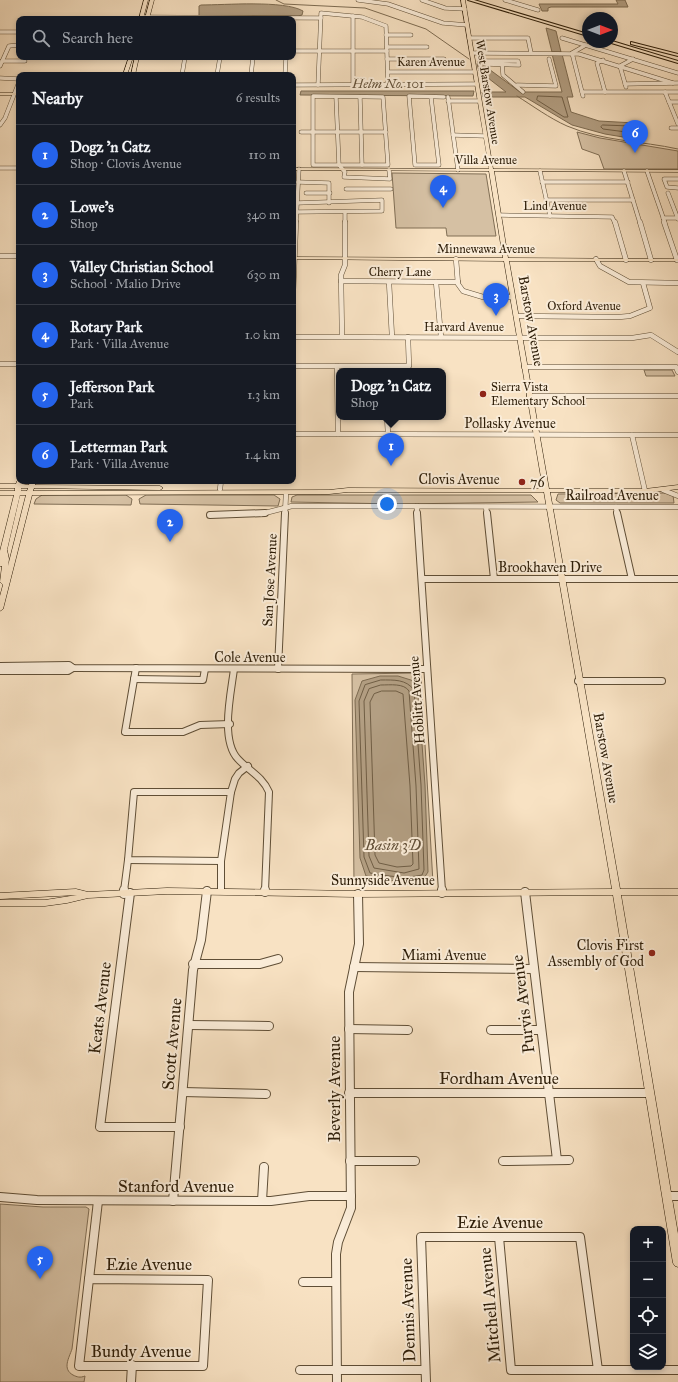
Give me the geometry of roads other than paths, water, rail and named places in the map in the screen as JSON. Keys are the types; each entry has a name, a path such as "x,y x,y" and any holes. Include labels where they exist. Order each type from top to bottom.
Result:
{"highway":[{"path":"470,0 582,33"},
{"path":"486,0 582,28"},
{"path":"618,40 678,56"},
{"path":"618,44 678,62"}],"main road":[{"path":"142,16 146,0"},
{"path":"148,16 152,0"},
{"name":"West Barstow Avenue","path":"463,1 506,259"},
{"path":"126,72 129,60"},
{"path":"134,72 136,60"},
{"path":"0,94 16,94"},
{"name":"Villa Avenue","path":"299,169 340,167 389,170 427,168 458,170 678,172"},
{"name":"Minnewawa Avenue","path":"296,258 678,260"},
{"name":"Barstow Avenue","path":"506,259 547,491 560,579 678,1263"},
{"name":"Clovis Avenue","path":"0,486 329,492 336,490"},
{"path":"0,564 19,487"},
{"name":"Clovis Avenue","path":"0,493 19,487"},
{"path":"0,608 31,487"},
{"name":"Clovis Avenue","path":"31,487 168,493 232,493 321,488 336,490 645,491 678,487"},
{"path":"168,493 220,489"},
{"path":"4,548 6,559 2,580 6,584"},
{"name":"Sunnyside Avenue","path":"0,903 76,900 88,896 127,893 207,891 358,894 678,892"},
{"name":"Sunnyside Avenue","path":"0,896 76,892 88,896"}],"street":[{"path":"358,0 388,4 443,23 467,25"},
{"path":"422,0 449,9 465,10"},
{"path":"505,0 538,10"},
{"path":"516,3 524,0"},
{"path":"318,85 321,13 362,17 386,26 388,84"},
{"path":"353,16 353,85"},
{"path":"296,19 320,18"},
{"path":"0,32 16,32"},
{"path":"386,36 411,35"},
{"path":"469,38 528,38 531,53"},
{"path":"562,38 582,44"},
{"path":"0,66 9,46 16,45"},
{"path":"296,50 353,51 427,47"},
{"path":"572,53 582,47"},
{"path":"596,48 678,73"},
{"path":"472,53 572,53 603,60 673,83"},
{"path":"502,53 503,63 506,69 503,75 517,85 523,92"},
{"path":"517,85 546,84 556,86 548,53"},
{"path":"572,53 582,94 605,92 678,92"},
{"path":"387,59 444,59"},
{"path":"620,66 633,59"},
{"path":"182,72 184,60"},
{"path":"218,72 220,60"},
{"path":"251,72 253,60"},
{"path":"285,72 286,60"},
{"path":"603,60 597,63 605,92"},
{"path":"2,61 25,62"},
{"path":"620,66 628,92"},
{"name":"Karen Avenue","path":"388,72 475,72"},
{"path":"0,78 16,79"},
{"path":"625,84 678,83"},
{"path":"296,85 477,84"},
{"path":"665,92 678,124"},
{"path":"0,125 16,96"},
{"path":"313,96 360,97 383,97 388,165 340,167 313,165 313,96"},
{"path":"431,97 439,165 427,168 415,165 409,96 431,97 447,98 479,101"},
{"path":"336,97 340,167 345,172 344,178 390,179 389,170"},
{"path":"360,97 362,166"},
{"path":"447,98 458,170"},
{"path":"669,102 678,102"},
{"path":"671,128 678,128"},
{"path":"301,132 386,132"},
{"path":"453,135 485,136"},
{"path":"0,168 16,168"},
{"path":"296,227 299,169"},
{"path":"540,171 550,216"},
{"path":"624,171 651,260"},
{"path":"647,171 678,260"},
{"path":"357,179 357,189"},
{"path":"380,179 380,189"},
{"path":"678,179 664,179 667,187 678,188"},
{"path":"298,182 317,180 329,183 329,203"},
{"path":"542,182 628,182"},
{"path":"346,189 392,189"},
{"path":"306,193 330,193"},
{"path":"663,219 678,219 671,196"},
{"path":"297,203 340,203 348,200 382,200 382,211 297,212"},
{"path":"546,200 633,200"},
{"path":"568,200 569,207"},
{"path":"606,200 608,208"},
{"path":"672,203 678,203"},
{"path":"342,337 341,281 346,258 345,212"},
{"name":"Lind Avenue","path":"499,215 612,217 614,218 626,260"},
{"path":"0,256 16,256"},
{"path":"456,259 458,282 462,290 472,296 512,297"},
{"path":"596,260 600,266 626,281 643,283 678,283"},
{"name":"Cherry Lane","path":"341,281 458,282"},
{"path":"389,282 392,337"},
{"path":"436,282 441,337"},
{"name":"Oxford Avenue","path":"516,316 630,316 650,308 643,283"},
{"name":"Harvard Avenue","path":"296,337 632,338 651,335 678,352"},
{"path":"296,366 385,368 409,366 408,337"},
{"path":"0,364 16,364"},
{"path":"524,367 677,370"},
{"path":"529,396 678,396"},
{"path":"338,420 338,434"},
{"path":"387,420 388,434"},
{"name":"Pollasky Avenue","path":"296,434 678,435"},
{"path":"632,435 645,491"},
{"path":"220,489 221,484"},
{"path":"663,490 678,496"},
{"name":"San Jose Avenue","path":"278,669 285,491"},
{"name":"Hoblitt Avenue","path":"417,506 442,893"},
{"path":"486,506 494,579"},
{"name":"Railroad Avenue","path":"210,515 259,514 285,507 678,507"},
{"path":"616,507 632,579"},
{"name":"Brookhaven Drive","path":"422,580 678,579"},
{"name":"Cole Avenue","path":"0,666 205,669 427,669"},
{"name":"Cole Avenue","path":"0,671 68,671 73,668"},
{"path":"136,668 125,732 183,732 200,725 230,724"},
{"path":"134,679 203,680 205,669"},
{"path":"234,669 230,724 231,748 234,754 264,780 269,792 265,892"},
{"path":"578,681 662,682"},
{"path":"222,891 221,861 230,792 239,773 248,766"},
{"name":"Keats Avenue","path":"180,1127 100,1128 127,893 128,860 134,792 230,792"},
{"path":"128,860 221,861"},
{"name":"Scott Avenue","path":"173,1201 194,964 202,940 207,891"},
{"name":"Purvis Avenue","path":"525,892 556,1160"},
{"name":"Beverly Avenue","path":"337,1382 336,1282 338,1242 348,1218 351,1196 349,992 359,944 358,894"},
{"path":"194,964 260,964 278,959"},
{"name":"Miami Avenue","path":"354,967 534,969"},
{"path":"188,1025 269,1026"},
{"path":"349,1029 408,1030"},
{"path":"491,1030 541,1030"},
{"path":"183,1092 266,1094"},
{"name":"Fordham Avenue","path":"349,1093 649,1094"},
{"path":"503,1162 569,1160"},
{"path":"350,1161 415,1161"},
{"path":"262,1202 264,1166"},
{"name":"Stanford Avenue","path":"0,1197 37,1200 262,1202 310,1196 351,1196"},
{"path":"667,1196 678,1196"},
{"path":"89,1279 98,1201"},
{"name":"Ezie Avenue","path":"421,1237 580,1237 598,1370"},
{"name":"Dennis Avenue","path":"421,1237 426,1382"},
{"name":"Mitchell Avenue","path":"499,1237 510,1370 598,1370"},
{"name":"Ezie Avenue","path":"89,1279 208,1280 203,1366"},
{"name":"Bundy Avenue","path":"89,1279 78,1366 203,1366"},
{"path":"303,1282 336,1282"},
{"path":"131,1382 132,1365"},
{"path":"300,1370 425,1370"},
{"path":"598,1370 678,1370"}],"water":[{"path":"616,0 625,0 628,7 551,7 548,8 548,11 542,11 539,4 618,4"},
{"path":"269,4 282,5 303,11 302,15 298,16 199,16 199,6"},
{"path":"546,28 556,31 561,52 552,52"},
{"path":"552,54 562,54 573,97 567,97 571,112 599,121 635,123 641,140 605,134 572,125 525,97 483,97 482,92 506,92 479,71 477,64 478,61 520,92 562,92"},
{"path":"301,91 474,91 473,96 300,95"},
{"name":"Basin 3D","path":"380,676 398,676 414,681 418,689 425,785 428,872 424,878 417,880 395,881 366,876 360,858 355,700 362,681"}],"waterway":[{"path":"276,0 284,4 365,8 426,29 469,59"},
{"path":"517,96 541,112 580,131 608,138 678,149"}],"place":[{"name":"Letterman Park","path":"635,153"},
{"name":"Rotary Park","path":"443,208"},
{"name":"Valley Christian School","path":"496,316"},
{"name":"Sierra Vista Elementary School","path":"483,394"},
{"name":"Dogz 'n Catz","path":"391,466"},
{"name":"76","path":"522,482"},
{"name":"Lowe's","path":"170,542"},
{"name":"Clovis First Assembly of God","path":"652,953"},
{"name":"Jefferson Park","path":"40,1279"}],"water label":[{"name":"Helm No. 101","path":"388,84"}]}
